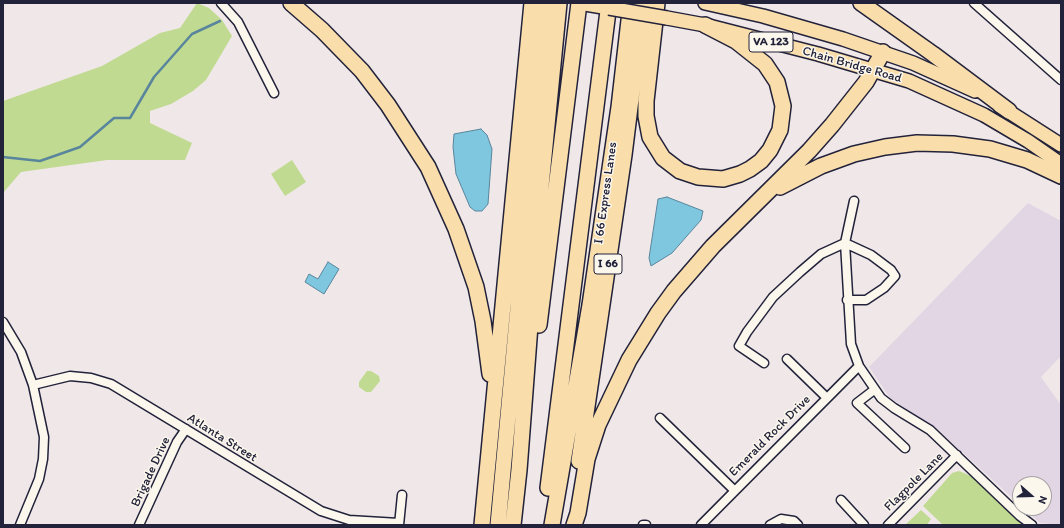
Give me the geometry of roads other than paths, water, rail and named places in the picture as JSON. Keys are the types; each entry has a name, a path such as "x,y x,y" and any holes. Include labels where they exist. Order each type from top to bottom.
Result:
{"highway":[{"path":"292,3 322,30 362,71 410,139 442,195 467,259 484,321 489,358 491,439"},
{"path":"482,525 532,3"},
{"path":"498,525 518,308 529,156 545,3"},
{"path":"519,470 539,207 559,3"},
{"name":"I 66 Express Lanes","path":"552,525 590,305 619,107 631,3"},
{"name":"I 66","path":"568,525 623,163 643,3"},
{"path":"657,3 646,101 646,116 650,137 663,158 680,171 698,178 723,179 740,174 761,161 770,150 780,130 783,106 777,82 765,64 736,41 705,25"},
{"path":"861,3 933,54 1008,111"},
{"path":"513,525 546,273 578,6"},
{"path":"544,525 608,11"},
{"path":"574,525 578,513 587,459 598,426 629,360 650,324 674,291 713,246 809,151 856,96 874,70 883,52"},
{"path":"756,203 802,175 837,160 869,150 906,144 953,144 990,149 1026,160 1061,176"}],"main road":[{"name":"Chain Bridge Road","path":"705,3 781,21 883,52 956,82 1008,111 1061,145"},
{"name":"Chain Bridge Road","path":"578,6 667,18 705,25 874,70 923,87 978,112 1018,135 1061,164"}],"street":[{"path":"221,3 238,22 274,93"},
{"path":"974,3 1061,80"},
{"path":"854,201 845,243 847,300 851,344 859,366 874,390 894,408 930,430 1020,516 1032,525"},
{"path":"764,363 739,346 747,332 773,297 800,272 821,254 845,243 871,255 891,270 895,276 884,288 866,300 847,300"},
{"path":"3,322 21,352 33,385 42,420 44,437 43,459 35,489 20,525"},
{"path":"787,359 826,397"},
{"name":"Emerald Rock Drive","path":"701,525 826,397 859,366"},
{"name":"Atlanta Street","path":"33,385 70,376 99,380 122,389 321,511 349,520 399,524"},
{"path":"874,390 857,403 905,448"},
{"path":"660,418 734,490"},
{"name":"Brigade Drive","path":"139,525 177,442 186,429"},
{"name":"Flagpole Lane","path":"888,525 957,455"},
{"path":"399,524 402,495"},
{"path":"841,500 864,525"},
{"path":"770,525 781,520 794,521 798,525"}],"water":[{"path":"481,129 487,135 492,149 488,204 482,211 475,211 470,207 456,174 453,147 454,134"},
{"path":"667,197 703,211 701,220 672,253 651,266 649,258 658,199"},
{"path":"328,262 339,269 324,294 305,282 309,274 318,279"}],"waterway":[{"path":"3,157 40,161 80,147 114,118 130,118 154,77 192,34 220,21"}]}
